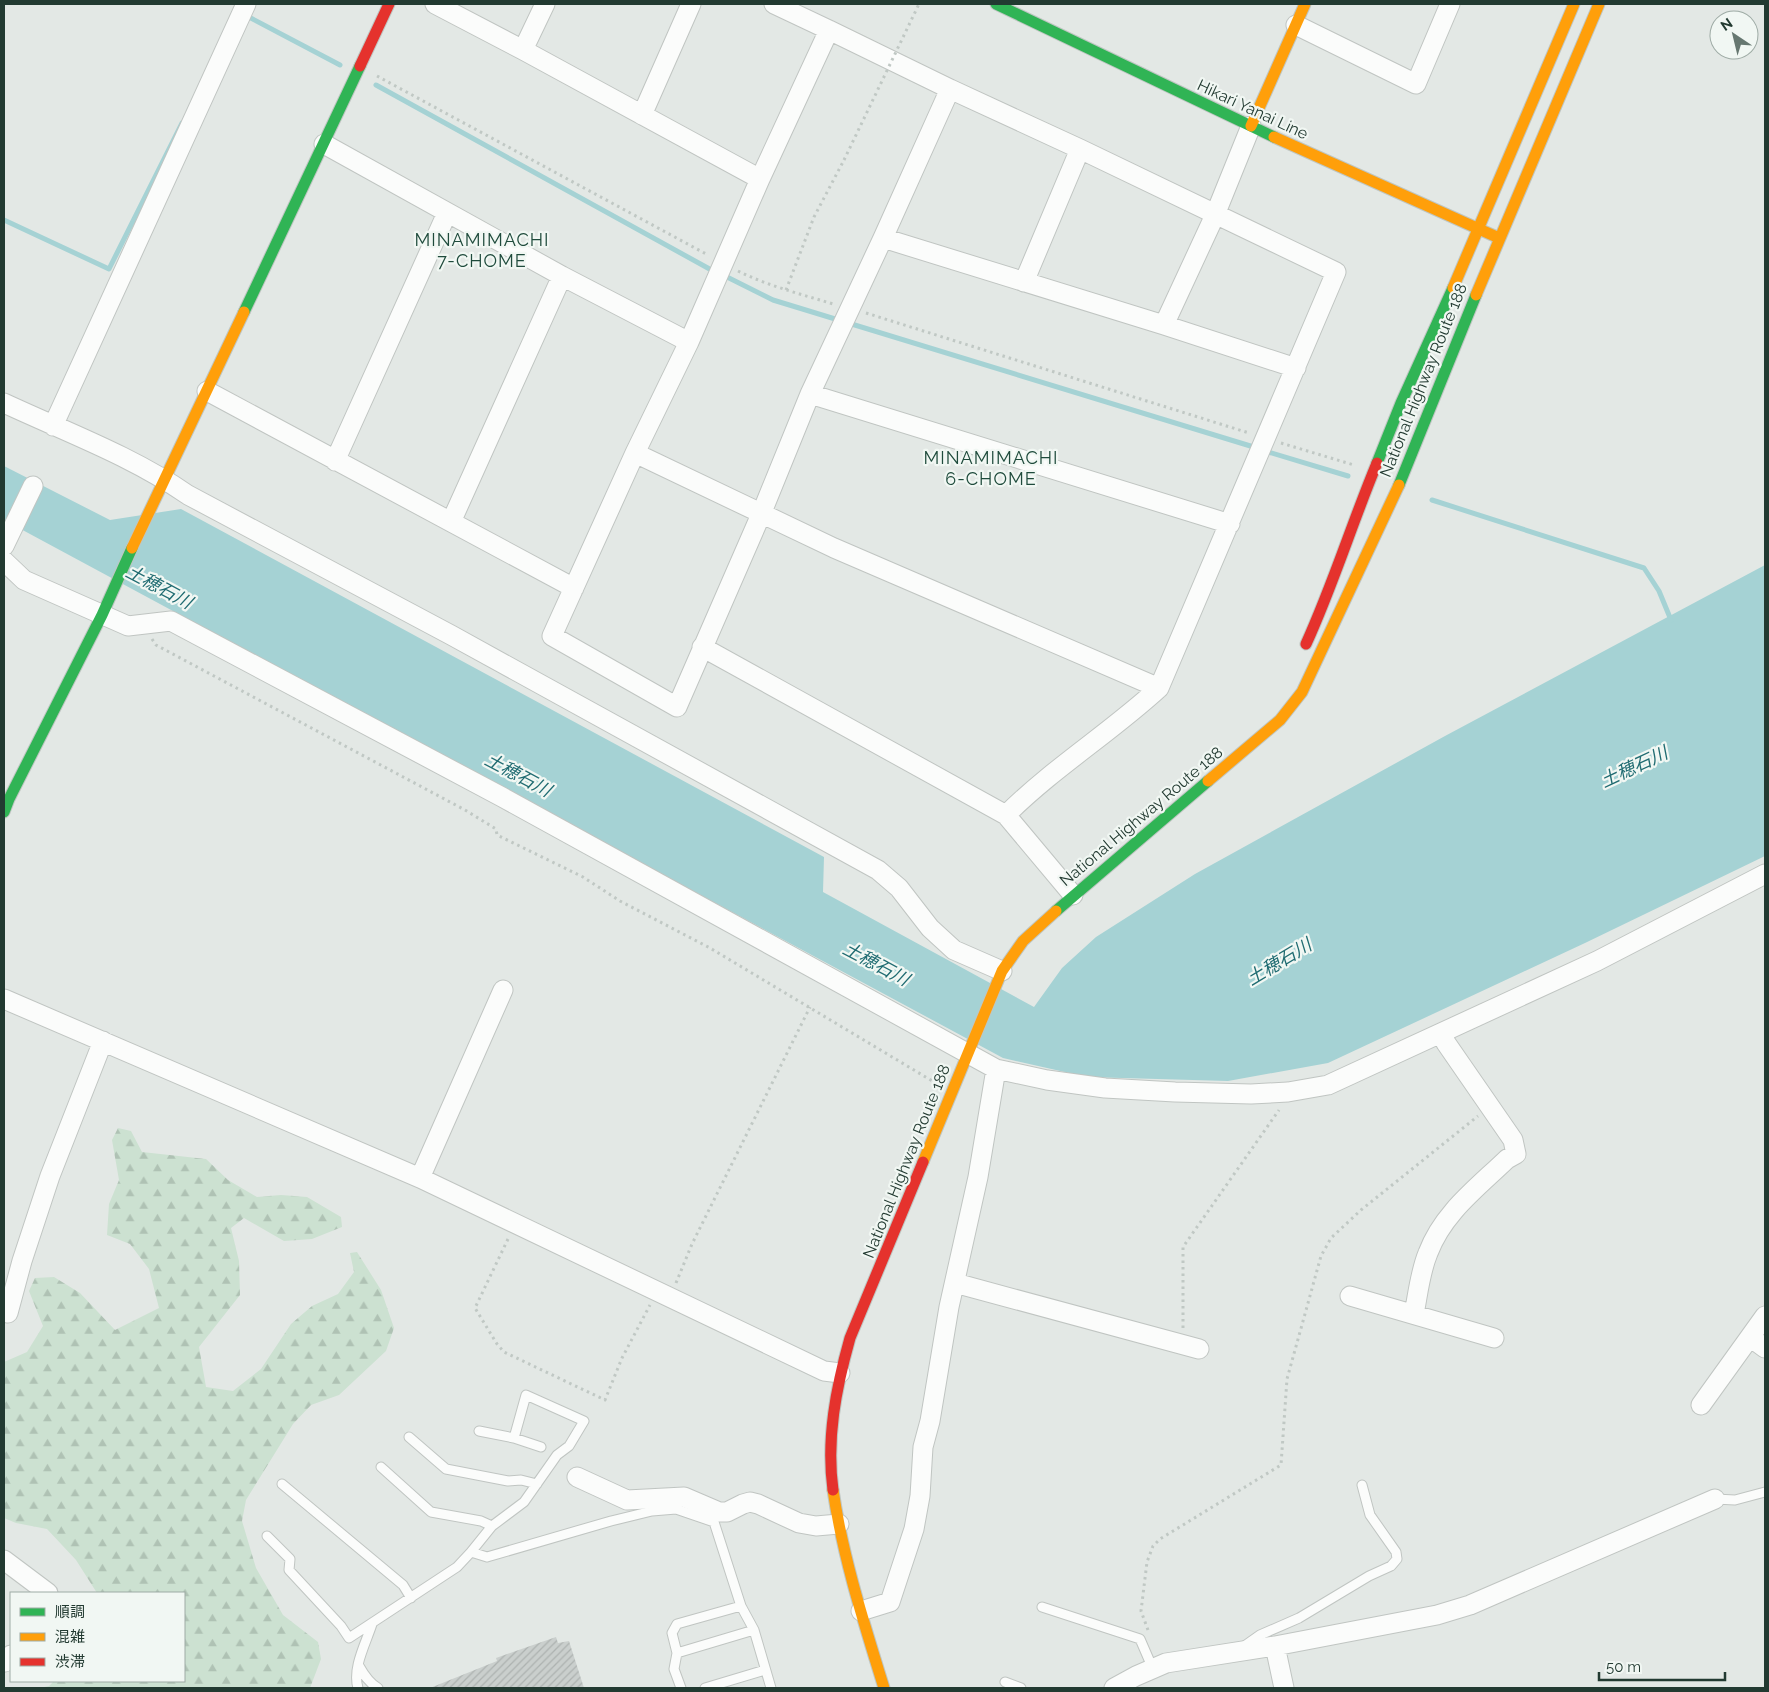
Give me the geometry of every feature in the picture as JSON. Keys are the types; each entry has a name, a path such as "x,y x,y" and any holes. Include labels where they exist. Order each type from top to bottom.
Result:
{"main road":[{"path":"4,812 102,615 164,478 389,4"},
{"name":"Hikari Yanai Line","path":"996,4 1251,126 1499,238"},
{"path":"1251,126 1306,4"},
{"name":"National Highway Route 188","path":"1299,658 1318,618 1356,514 1401,403 1574,4"},
{"name":"National Highway Route 188","path":"884,1688 861,1611 839,1524 833,1492 831,1457 833,1421 840,1373 850,1338 968,1050 1000,975 1023,941 1073,895 1280,720 1302,692 1392,501 1499,238 1599,4"},
{"name":"National Highway Route 188","path":"1246,749 1273,711"}],"street":[{"path":"53,426 246,4"},
{"path":"435,4 760,179"},
{"path":"523,50 545,4"},
{"path":"642,115 691,4"},
{"path":"774,4 1336,272 1159,688 1026,795 1006,815"},
{"path":"1296,24 1416,84 1450,4"},
{"path":"829,30 760,179 689,342 635,453 552,636 677,707 762,512 810,394 950,89"},
{"path":"1164,325 1215,215 1251,126"},
{"path":"324,144 562,276 689,342"},
{"path":"1024,282 1080,149"},
{"path":"335,461 447,213"},
{"path":"883,238 1296,368"},
{"path":"451,522 562,276"},
{"path":"207,390 335,461 574,588"},
{"path":"810,394 1230,524"},
{"path":"4,403 92,442 164,478 188,495 450,635 878,870 899,888 930,928 954,950 1000,975"},
{"path":"635,453 843,552 1159,688"},
{"path":"4,546 33,486"},
{"path":"4,561 24,580 128,626 171,621 502,797 968,1050 996,1069 1047,1080 1105,1088 1185,1093 1251,1094 1288,1092 1328,1085 1597,961 1765,874"},
{"path":"702,647 1006,815 1073,895"},
{"path":"420,1178 503,990"},
{"path":"4,999 420,1178 824,1371 840,1373"},
{"path":"1414,1314 1427,1255 1438,1230 1450,1214 1507,1159 1516,1154 1513,1140 1441,1033"},
{"path":"8,1313 22,1261 50,1176 103,1041"},
{"path":"861,1611 890,1602 914,1529 920,1496 924,1447 949,1307 978,1177 996,1069"},
{"path":"955,1283 1191,1347"},
{"path":"1350,1296 1494,1338"},
{"path":"1701,1405 1765,1316"},
{"path":"1750,1337 1765,1348"},
{"path":"577,1477 627,1500 684,1497 719,1512 727,1512 750,1502 799,1523 816,1526 839,1524"},
{"path":"1114,1688 1166,1663 1275,1646 1437,1616 1470,1605 1715,1499"},
{"path":"4,1560 47,1592"},
{"path":"1275,1646 1284,1688"}],"lane":[{"path":"267,1536 290,1559 289,1570 350,1638 458,1567 492,1526 524,1502 556,1455 569,1446 584,1420 526,1395 514,1438"},
{"path":"479,1432 514,1438 542,1447"},
{"path":"409,1436 446,1469 508,1481 521,1480 536,1484"},
{"path":"381,1467 431,1512 481,1521 492,1526"},
{"path":"282,1484 403,1585 411,1598"},
{"path":"1240,1651 1245,1644 1260,1635 1299,1618 1369,1576 1391,1566 1398,1559 1396,1552 1370,1514 1362,1485"},
{"path":"1715,1499 1735,1500 1765,1492"},
{"path":"471,1552 487,1557 611,1521 676,1509 714,1522 741,1606 754,1630 771,1688"},
{"path":"681,1688 674,1668 677,1653 672,1633 677,1624 741,1606"},
{"path":"1042,1607 1140,1639 1153,1669"},
{"path":"358,1688 358,1663 372,1624"},
{"path":"677,1653 754,1630"},
{"path":"358,1663 363,1674 378,1688"},
{"path":"706,1688 765,1670"},
{"path":"1005,1682 1021,1688"}],"path":[{"path":"786,290 814,217 844,160 919,4"},
{"path":"142,625 156,645 465,810 496,829 497,835 582,877 620,901 710,948 919,1072"},
{"path":"516,1224 475,1308 504,1352 604,1400 622,1358 692,1244 810,1007"},
{"path":"1191,1347 1183,1247 1288,1098 1288,1092"},
{"path":"1150,1632 1141,1611 1147,1562 1153,1546 1160,1539 1281,1465 1287,1379 1320,1256 1331,1238 1361,1210 1490,1107"}],"green space":[{"path":"118,1128 131,1131 142,1152 206,1159 228,1180 257,1197 281,1195 307,1197 341,1217 342,1227 312,1239 284,1241 244,1218 231,1228 239,1261 240,1295 199,1347 206,1387 233,1391 261,1369 291,1324 312,1306 338,1294 354,1272 350,1253 357,1252 381,1290 394,1328 386,1351 339,1395 311,1405 293,1424 246,1500 242,1521 256,1568 283,1615 318,1642 321,1659 310,1688 40,1688 49,1686 53,1682 185,1682 185,1592 96,1592 76,1560 47,1529 16,1523 4,1518 4,1362 27,1352 43,1326 29,1291 35,1278 54,1277 80,1293 115,1330 159,1308 149,1269 130,1244 107,1235 109,1204 119,1180 112,1140"}],"water":[{"name":"土穂石川","path":"4,466 110,520 181,509 824,857 823,892 1034,1007 1062,968 1096,937 1195,874 1445,736 1765,565 1765,856 1585,943 1328,1063 1228,1081 1087,1077 1003,1058 4,520"}],"building":[{"path":"556,1637 558,1643 569,1641 584,1688 430,1688 497,1661 496,1658"}],"waterway":[{"path":"245,15 340,65"},
{"path":"376,85 715,272"},
{"path":"4,220 109,269 182,123"},
{"path":"723,275 773,300 1257,448"},
{"path":"1265,451 1348,476"},
{"path":"1432,500 1644,568 1659,591 1671,620"}],"traffic: fast":[{"path":"996,4 1274,137"},
{"path":"244,312 360,66"},
{"path":"1377,463 1401,403 1453,288"},
{"path":"1399,485 1476,295"},
{"path":"4,812 102,615 132,548"},
{"path":"1056,911 1208,781"}],"traffic: slow":[{"path":"1251,126 1305,4"},
{"path":"1453,288 1574,4"},
{"path":"1476,295 1599,4"},
{"path":"1274,137 1499,238"},
{"path":"132,548 244,312"},
{"path":"1208,781 1280,720 1302,692 1399,485"},
{"path":"923,1162 1002,971 1023,941 1056,911"},
{"path":"833,1490 848,1565 884,1688"}],"traffic: jam":[{"path":"360,66 389,4"},
{"path":"1306,644 1377,463"},
{"path":"833,1490 831,1452 834,1414 840,1376 850,1338 923,1162"}],"district":[{"name":"MINAMIMACHI 7-CHOME","path":"482,250"},
{"name":"MINAMIMACHI 6-CHOME","path":"991,468"}]}
